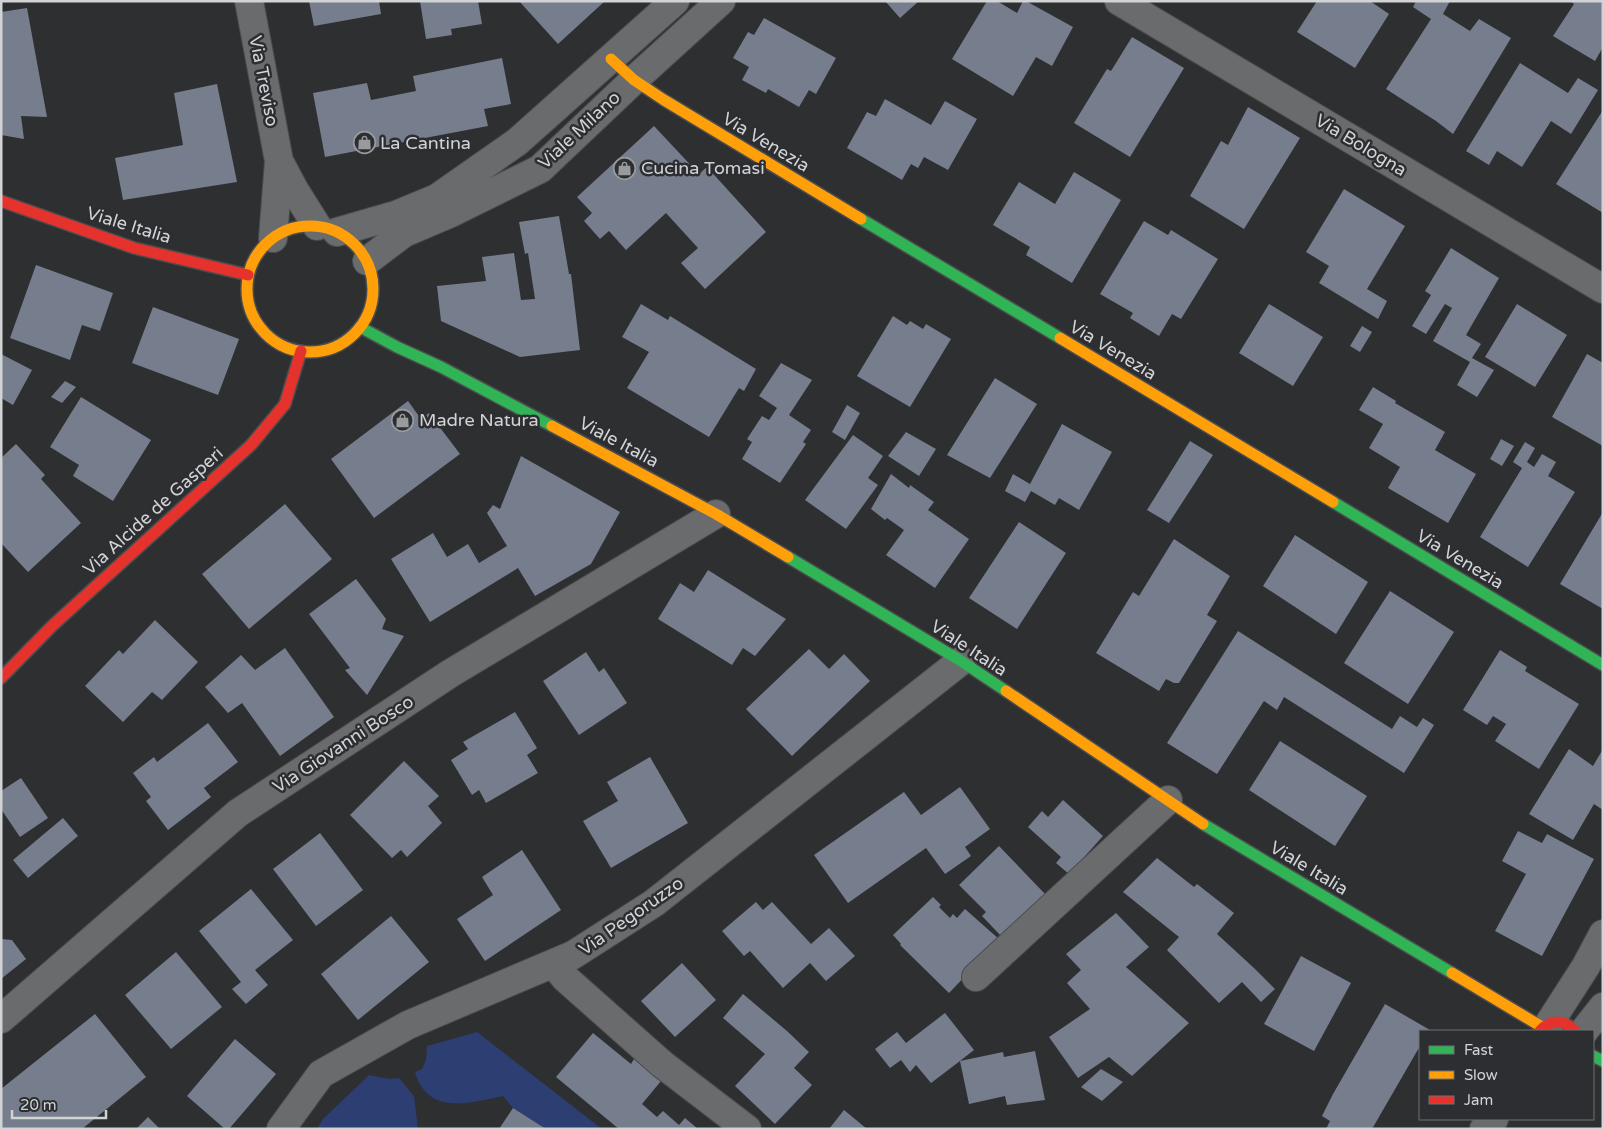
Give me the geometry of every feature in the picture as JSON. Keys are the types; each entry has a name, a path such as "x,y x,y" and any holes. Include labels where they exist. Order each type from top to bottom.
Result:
{"main road":[{"name":"Via Venezia","path":"611,59 634,80 680,110 1603,665"},
{"name":"Viale Italia","path":"1,202 134,248 248,275"},
{"path":"302,226 327,229 354,244 367,261 372,277 373,294 369,311 349,339 334,347 318,351 301,351 281,345 265,333 253,316 247,296 248,275 253,261 262,248 286,230 302,226"},
{"name":"Viale Italia","path":"360,326 397,347 441,367 716,514 961,661 1216,833 1544,1027 1562,1021 1574,1030"},
{"name":"Via Alcide de Gasperi","path":"1,678 52,626 252,445 285,404 301,351"}],"street":[{"name":"Via Treviso","path":"249,1 279,161 273,238"},
{"name":"Viale Milano","path":"327,229 396,214 437,198 517,142 675,1"},
{"name":"Via Bologna","path":"1119,1 1603,289"},
{"name":"Viale Milano","path":"367,261 404,233 451,213 540,169 634,80 704,7"},
{"name":"Via Treviso","path":"279,161 295,191 327,229"},
{"name":"Via Giovanni Bosco","path":"1,1019 238,813 451,673 716,514"},
{"name":"Via Pegoruzzo","path":"281,1129 321,1074 408,1025 573,955 654,903 961,661"},
{"path":"976,977 1168,800"},
{"path":"1544,1027 1586,966 1603,934"},
{"path":"554,964 565,978 662,1064 747,1129"},
{"path":"1585,1030 1603,1007"},
{"path":"1484,1129 1493,1120"}],"shaded area":[{"path":"477,1032 602,1129 546,1129 513,1108 503,1096 464,1103 451,1103 440,1101 429,1095 421,1086 415,1072 422,1069 426,1060 427,1046"},
{"path":"369,1075 389,1079 399,1078 414,1096 418,1129 317,1129 323,1119"}],"building":[{"path":"309,1 379,1 381,14 314,26"},
{"path":"420,1 478,1 482,24 451,29 452,35 426,39"},
{"path":"519,1 605,1 558,44"},
{"path":"885,1 919,1 900,18"},
{"path":"987,1 997,1 1017,13 1023,1 1026,1 1073,27 1052,66 1036,57 1013,96 952,59"},
{"path":"1317,1 1370,1 1389,14 1355,68 1297,32"},
{"path":"1416,1 1450,1 1443,14 1470,31 1479,19 1511,38 1453,134 1386,89 1431,19 1413,7"},
{"path":"1570,1 1603,1 1603,47 1595,61 1553,36 1574,4"},
{"path":"27,8 47,117 21,116 24,139 1,135 1,12"},
{"path":"764,18 836,58 816,94 809,90 799,107 768,89 766,93 742,80 749,67 733,58 748,32 754,35"},
{"path":"1132,37 1184,68 1130,157 1074,123 1107,69 1111,71"},
{"path":"502,58 511,104 484,109 488,126 325,157 313,93 367,83 371,100 416,91 413,76"},
{"path":"1520,63 1568,93 1578,78 1598,90 1571,134 1551,121 1522,167 1497,151 1489,165 1466,151"},
{"path":"217,84 237,182 123,200 115,158 183,145 174,93"},
{"path":"885,99 931,125 945,101 977,119 948,170 924,157 918,168 911,164 902,180 847,148 867,112 876,116"},
{"path":"1248,107 1300,138 1244,229 1190,196 1221,141 1228,145"},
{"path":"1603,110 1603,213 1556,184"},
{"path":"654,126 699,174 707,167 766,232 705,289 681,263 698,248 666,213 626,250 609,231 600,239 584,221 592,213 577,197"},
{"path":"1074,172 1121,200 1072,283 1026,255 1030,247 993,225 1019,182 1055,204"},
{"path":"1344,189 1405,226 1367,289 1387,301 1378,319 1319,283 1329,266 1306,252"},
{"path":"559,216 569,274 571,274 580,350 520,357 441,321 437,286 486,281 482,257 514,253 521,300 535,299 528,253 525,254 519,222"},
{"path":"1144,221 1168,235 1171,230 1218,259 1181,319 1172,314 1159,336 1130,318 1133,313 1100,294"},
{"path":"1451,248 1499,278 1466,335 1481,344 1472,358 1494,370 1477,397 1457,385 1470,362 1433,341 1452,308 1445,304 1426,334 1412,326 1431,295 1425,291"},
{"path":"36,265 113,293 100,331 82,325 70,360 10,338"},
{"path":"641,304 668,320 670,316 756,369 744,391 739,388 709,437 627,388 649,352 622,337"},
{"path":"1269,304 1323,337 1293,386 1239,353"},
{"path":"1517,304 1567,335 1535,387 1485,357"},
{"path":"153,307 239,339 218,395 132,363"},
{"path":"893,316 907,325 910,321 923,329 926,324 951,339 910,407 857,376"},
{"path":"1362,326 1372,332 1360,352 1350,346"},
{"path":"1,354 32,370 13,405 1,398"},
{"path":"1587,354 1603,363 1603,446 1552,417"},
{"path":"781,363 812,380 789,415 811,430 803,442 806,444 780,483 742,459 752,442 747,439 762,416 769,420 777,408 759,396"},
{"path":"995,378 1037,404 990,478 947,455"},
{"path":"65,381 76,387 62,403 51,397"},
{"path":"1373,387 1396,401 1395,403 1445,432 1435,450 1476,474 1448,523 1388,488 1400,467 1369,448 1383,424 1359,410"},
{"path":"81,397 151,440 113,501 73,476 79,465 50,447"},
{"path":"408,401 421,419 429,413 460,454 374,518 331,459"},
{"path":"847,405 860,413 845,440 832,432"},
{"path":"1062,424 1112,452 1079,510 1059,498 1055,505 1031,491 1025,502 1005,491 1013,474 1030,484"},
{"path":"906,432 936,449 919,476 888,456"},
{"path":"853,435 883,456 868,478 878,485 846,529 805,500"},
{"path":"1501,439 1514,446 1502,466 1490,459"},
{"path":"1190,441 1213,455 1169,523 1147,510"},
{"path":"1525,442 1535,448 1527,462 1534,467 1542,454 1556,462 1548,476 1575,492 1528,567 1480,537 1522,468 1513,462"},
{"path":"16,444 45,475 41,479 81,523 28,572 1,543 1,458"},
{"path":"521,456 620,512 591,564 535,596 518,568 430,622 391,559 433,533 447,557 468,544 479,563 507,546 487,513 493,505 500,509"},
{"path":"891,474 909,488 910,485 934,502 928,510 969,539 935,588 886,555 904,530 887,518 885,520 871,509"},
{"path":"285,504 332,559 249,629 202,574"},
{"path":"1603,512 1603,609 1560,584"},
{"path":"1019,522 1066,553 1017,629 969,598"},
{"path":"1295,535 1368,582 1336,634 1263,586"},
{"path":"1174,539 1230,576 1207,615 1217,621 1179,683 1166,679 1159,691 1096,653 1133,592 1139,596"},
{"path":"708,570 786,619 755,656 743,648 732,665 658,619 680,583 694,592"},
{"path":"356,579 386,619 382,629 404,636 367,695 345,670 350,668 309,614"},
{"path":"1390,591 1454,632 1408,704 1344,663"},
{"path":"155,620 198,662 162,700 152,692 123,722 85,686 119,650 123,654"},
{"path":"1238,631 1392,729 1400,716 1417,727 1423,718 1434,725 1404,773 1284,697 1277,710 1264,701 1217,774 1167,743"},
{"path":"285,648 334,717 280,756 242,703 228,713 205,687 241,655 255,670"},
{"path":"809,649 829,669 844,654 870,681 792,756 746,709"},
{"path":"1500,650 1527,667 1525,671 1579,704 1539,769 1495,741 1506,724 1493,716 1487,725 1463,710"},
{"path":"586,652 599,672 604,668 627,703 579,735 543,681"},
{"path":"515,712 537,748 527,755 538,773 486,803 479,790 472,795 451,760 468,749 463,742"},
{"path":"208,723 238,762 204,788 211,797 168,830 146,801 151,797 133,773 154,757 157,762"},
{"path":"1280,741 1367,796 1335,846 1249,790"},
{"path":"1569,749 1593,766 1603,749 1603,810 1594,804 1573,840 1529,814"},
{"path":"650,757 688,823 611,868 583,821 618,801 607,782"},
{"path":"404,761 439,796 428,806 442,823 407,857 401,850 392,858 350,815"},
{"path":"21,778 48,818 20,837 1,809 1,791"},
{"path":"960,787 990,829 965,847 971,856 945,874 926,848 848,903 814,855 904,792 921,815"},
{"path":"1063,800 1103,836 1069,874 1056,863 1061,857 1028,827 1042,811 1048,817"},
{"path":"63,818 78,836 28,878 13,860"},
{"path":"1518,831 1542,843 1547,834 1594,859 1542,956 1495,931 1526,874 1502,861"},
{"path":"320,833 363,890 316,926 273,869"},
{"path":"999,846 1045,894 1001,936 982,916 986,912 959,885"},
{"path":"522,850 561,910 485,961 457,919 493,895 482,877"},
{"path":"1157,858 1194,887 1197,884 1234,913 1217,934 1275,989 1261,1002 1242,982 1219,1003 1167,950 1179,937 1123,892"},
{"path":"251,889 293,940 255,970 268,985 246,1004 232,989 241,982 199,931"},
{"path":"933,897 941,905 939,907 950,918 953,914 957,918 965,909 1000,940 949,993 900,945 893,935"},
{"path":"756,902 763,910 772,902 811,944 829,928 855,956 826,981 810,963 783,988 750,951 744,956 722,931"},
{"path":"1116,913 1149,947 1126,967 1189,1023 1132,1076 1109,1057 1078,1078 1049,1037 1090,1009 1067,983 1081,970 1066,954"},
{"path":"391,916 429,962 358,1020 321,974"},
{"path":"1,939 12,940 26,959 1,979"},
{"path":"176,952 222,1007 171,1049 125,995"},
{"path":"1301,956 1351,983 1314,1051 1264,1024"},
{"path":"682,963 716,1000 675,1037 641,1001"},
{"path":"743,994 809,1052 794,1068 812,1085 775,1124 735,1086 765,1054 723,1018"},
{"path":"1385,1004 1430,1030 1419,1030 1419,1048 1372,1129 1326,1129 1330,1121 1322,1116"},
{"path":"945,1013 974,1050 931,1083 916,1065 910,1072 901,1060 890,1068 875,1049 897,1032 906,1043"},
{"path":"95,1014 146,1077 82,1129 1,1129 1,1089"},
{"path":"593,1033 631,1064 634,1059 661,1081 642,1104 657,1117 663,1111 679,1125 685,1118 698,1129 619,1129 556,1077"},
{"path":"235,1039 276,1074 229,1129 225,1129 187,1096"},
{"path":"1035,1051 1045,1100 1007,1105 1005,1096 969,1104 960,1061 1003,1052 1004,1057"},
{"path":"1101,1069 1123,1082 1102,1101 1081,1087"},
{"path":"513,1108 546,1129 499,1129"},
{"path":"844,1110 867,1129 829,1129"},
{"path":"148,1117 160,1129 136,1129"}],"traffic: fast":[{"path":"861,219 1060,338"},
{"path":"360,327 397,347 441,367 552,426"},
{"path":"1333,502 1603,665"},
{"path":"788,557 961,661 1006,691"},
{"path":"1203,824 1452,973"},
{"path":"1594,1056 1603,1061"}],"traffic: slow":[{"path":"611,59 634,80 664,100 861,219"},
{"path":"310,226 334,231 354,245 368,265 373,289 368,313 354,333 334,347 310,352 286,347 266,333 252,313 247,289 252,265 266,245 286,231 310,226"},
{"path":"1060,338 1333,502"},
{"path":"552,426 716,514 788,557"},
{"path":"1006,691 1203,824"},
{"path":"1452,973 1542,1027"}],"traffic: jam":[{"path":"1,201 134,248 248,275"},
{"path":"1,678 52,626 251,445 285,404 301,351"},
{"path":"1541,1030 1549,1024 1558,1022 1566,1024 1574,1030"}],"place":[{"name":"La Cantina","path":"364,143"},
{"name":"Cucina Tomasi","path":"625,168"},
{"name":"Madre Natura","path":"403,420"}]}
